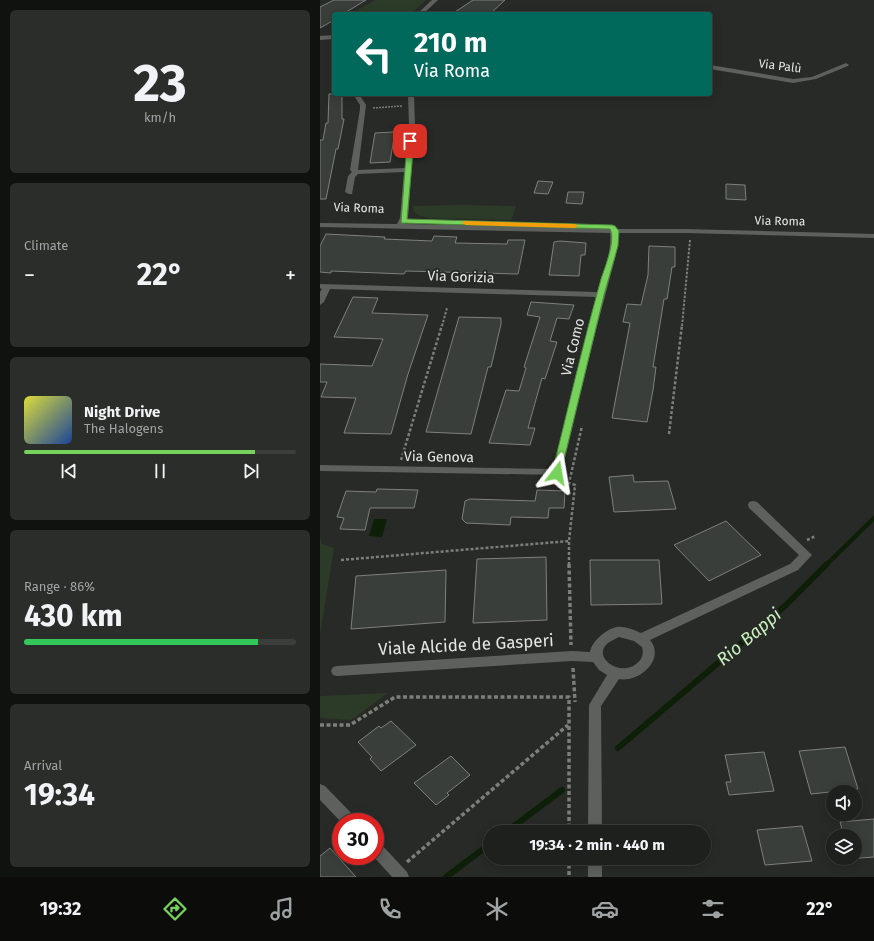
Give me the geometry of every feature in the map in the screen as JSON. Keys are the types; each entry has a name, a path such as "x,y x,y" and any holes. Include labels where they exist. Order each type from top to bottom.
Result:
{"street":[{"path":"422,12 435,0"},
{"path":"320,38 332,37"},
{"name":"Via Palù","path":"712,67 799,81 816,78 846,66"},
{"path":"356,172 354,170 363,109 363,104 357,96"},
{"path":"402,224 412,126 411,96"},
{"path":"349,192 352,176 356,172 407,170"},
{"name":"Via Roma","path":"320,219 402,224"},
{"name":"Via Roma","path":"320,225 402,224 874,236"},
{"name":"Via Como","path":"557,473 600,295 614,246 614,229"},
{"path":"320,302 324,286"},
{"name":"Via Gorizia","path":"324,286 600,295"},
{"name":"Via Genova","path":"320,468 557,473"},
{"path":"642,638 794,567 806,555 753,505"},
{"path":"617,632 630,633 642,638 649,648 649,659 642,669 629,674 615,674 603,668 596,658 597,646 604,637 617,632"},
{"name":"Viale Alcide de Gasperi","path":"337,671 572,656 596,658"},
{"path":"595,825 595,705 615,674"},
{"path":"320,790 342,813"},
{"path":"384,858 399,874"},
{"path":"595,865 595,877"}],"path":[{"path":"368,108 407,106"},
{"path":"669,434 680,342 687,231"},
{"path":"398,470 447,308"},
{"path":"569,483 575,485 569,541 570,643"},
{"path":"806,540 816,536"},
{"path":"342,560 569,541"},
{"path":"573,665 575,702"},
{"path":"320,725 350,726 395,697 569,697 568,825"},
{"path":"409,860 569,725"},
{"path":"569,865 569,877"}],"shaded area":[{"path":"375,0 426,0 413,12 354,12"},
{"path":"413,206 516,206 511,220 431,218 420,216 414,212"},
{"path":"374,519 387,519 382,537 369,536"},
{"path":"320,536 322,544 334,548 320,635"},
{"path":"388,693 351,720 320,718 320,696"}],"building":[{"path":"334,0 366,0 346,12 332,12 332,21 320,28 320,7"},
{"path":"473,0 505,0 492,12 455,12"},
{"path":"329,94 332,94 332,96 342,96 342,119 344,119 338,149 336,149 326,199 320,199 320,140 323,140 326,123 328,123"},
{"path":"395,132 390,162 370,163 375,133"},
{"path":"538,181 553,182 548,194 534,193"},
{"path":"726,184 745,185 746,200 726,199"},
{"path":"568,192 584,192 582,204 566,203"},
{"path":"326,234 432,241 434,236 457,237 455,243 507,244 508,240 525,240 518,274 406,271 404,274 331,271 331,273 320,272 320,246"},
{"path":"554,242 586,243 585,255 581,255 579,276 549,275"},
{"path":"649,246 675,247 675,267 672,267 667,299 664,299 653,367 656,367 647,422 612,418 630,323 623,322 627,304 641,305 648,275"},
{"path":"353,297 378,298 372,313 428,315 408,374 391,434 344,433 356,398 321,397 327,382 320,382 320,364 372,366 383,339 334,337"},
{"path":"531,302 574,305 569,319 557,318 550,341 557,342 545,379 542,378 528,428 535,428 530,445 489,443 506,390 519,391 526,368 524,367 540,317 527,315"},
{"path":"459,317 501,318 491,367 488,367 471,434 426,432"},
{"path":"633,475 634,482 668,481 676,509 614,512 609,477"},
{"path":"377,489 418,490 414,508 370,508 365,530 340,529 344,518 337,517 346,491 376,492"},
{"path":"537,490 565,491 564,508 549,508 548,518 511,517 510,525 466,523 462,519 465,501 470,499 535,501"},
{"path":"726,521 761,555 709,581 674,545"},
{"path":"546,557 547,620 473,623 477,559"},
{"path":"590,560 659,560 662,604 591,605"},
{"path":"446,570 445,622 351,629 356,576"},
{"path":"391,721 416,745 381,771 370,759 372,757 358,742 379,726 381,728"},
{"path":"845,747 857,785 826,785 826,792 811,794 799,751"},
{"path":"764,752 774,791 729,795 726,782 731,782 725,755"},
{"path":"451,756 470,775 447,793 449,795 436,805 414,783"},
{"path":"874,819 874,857 862,858 862,829 842,829 840,822"},
{"path":"802,826 812,861 765,865 757,830"},
{"path":"330,848 332,850 332,865 345,865 356,877 320,877 320,856"}],"waterway":[{"name":"Rio Bappi","path":"826,565 874,518"},
{"name":"Rio Bappi","path":"618,748 785,606 826,565"},
{"path":"515,825 562,790"},
{"path":"446,877 483,849"}],"slow traffic":[{"path":"466,223 575,226"}],"route":[{"path":"410,141 404,221 612,227 615,231 614,246 600,295 557,473"}]}
